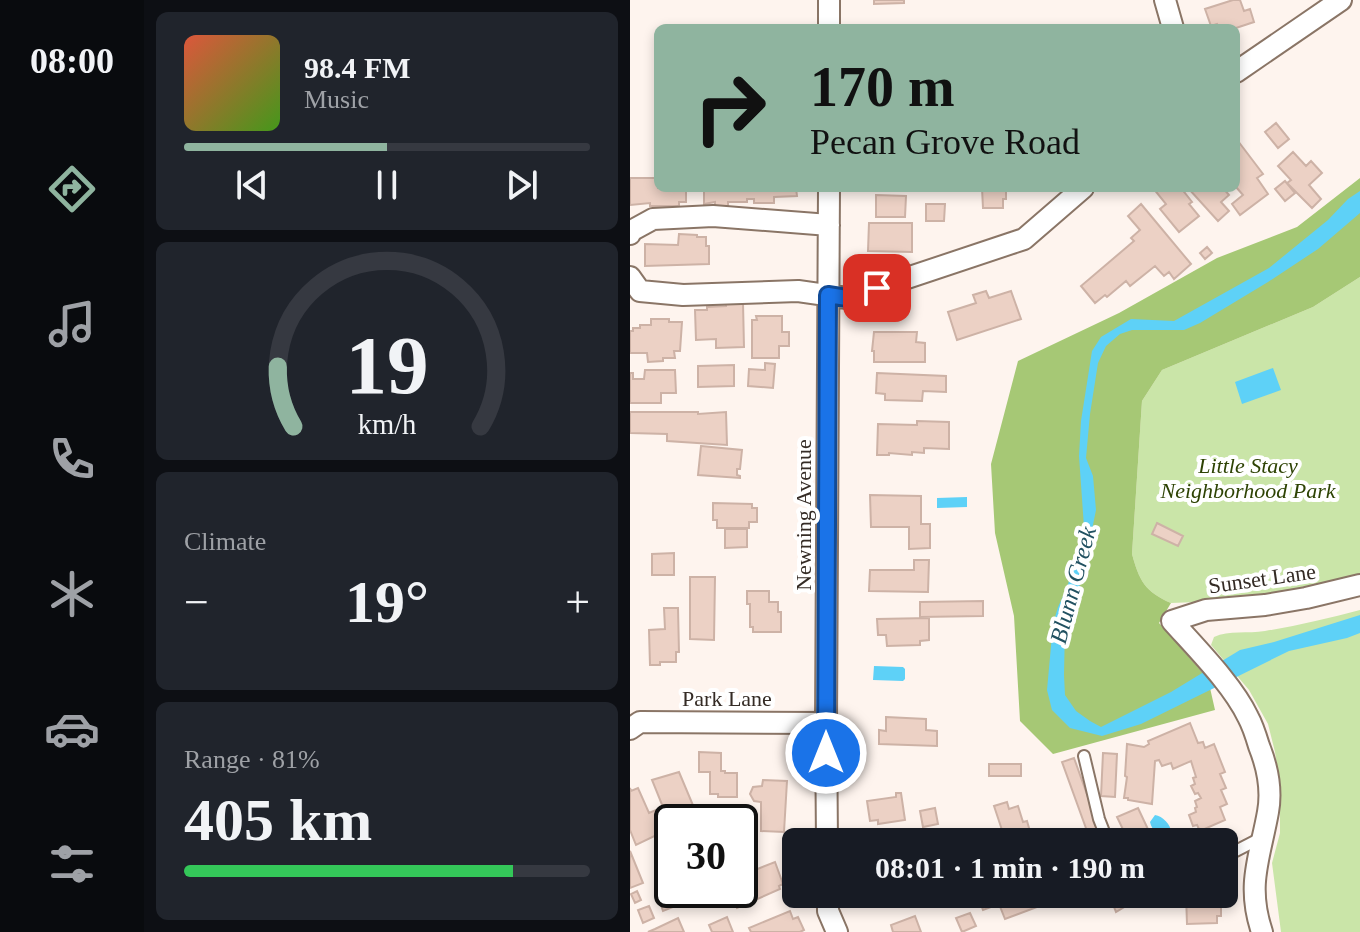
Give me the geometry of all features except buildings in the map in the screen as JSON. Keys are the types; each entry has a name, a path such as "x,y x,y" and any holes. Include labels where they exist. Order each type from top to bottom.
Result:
{"street":[{"path":"829,0 829,24"},
{"path":"1165,0 1172,24"},
{"path":"1240,69 1341,0"},
{"name":"Newning Avenue","path":"827,828 829,192"},
{"path":"630,277 640,291 683,295 798,291 847,298 1024,239 1078,192"},
{"path":"630,234 653,219 713,216 829,225"},
{"name":"Sunset Lane","path":"1261,838 1269,809 1270,789 1265,761 1249,717 1212,666 1172,621 1206,610 1265,605 1360,585"},
{"name":"Park Lane","path":"633,721 826,723"},
{"path":"1261,838 1254,878 1257,917 1262,932"},
{"path":"828,908 837,932"}],"lane":[{"path":"1084,756 1103,828"},
{"path":"1238,850 1261,838"}],"green space":[{"path":"1360,178 1360,277 1313,307 1162,370 1142,401 1132,554 1144,584 1171,603 1159,623 1208,679 1215,710 1053,754 1020,721 1014,616 995,533 991,464 1018,361 1119,313 1217,258 1297,227"},
{"name":"Little Stacy Neighborhood Park","path":"1360,277 1360,575 1250,600 1171,603 1155,594 1141,578 1132,554 1142,401 1162,370 1313,307"},
{"path":"1360,610 1360,932 1281,932 1272,863 1280,833 1280,788 1275,752 1268,724 1249,690 1211,645 1214,637 1220,635 1277,629"}],"water":[{"name":"Blunn Creek","path":"1360,191 1360,213 1318,249 1268,282 1184,330 1132,330 1120,334 1106,346 1098,363 1086,458 1093,476 1096,510 1082,579 1065,626 1065,695 1076,711 1101,727 1171,692 1240,650 1360,615 1360,633 1289,651 1141,724 1102,736 1070,728 1052,710 1047,690 1053,624 1084,527 1079,456 1092,351 1101,337 1131,319 1174,321 1269,268"},
{"path":"1273,368 1281,390 1242,404 1235,382"},
{"path":"967,497 967,507 937,508 937,498"},
{"path":"874,666 903,667 905,679 873,680"},
{"path":"1155,815 1161,817 1170,828 1152,828 1150,822"}],"route":[{"path":"826,753 828,295 847,298 877,288"}]}
